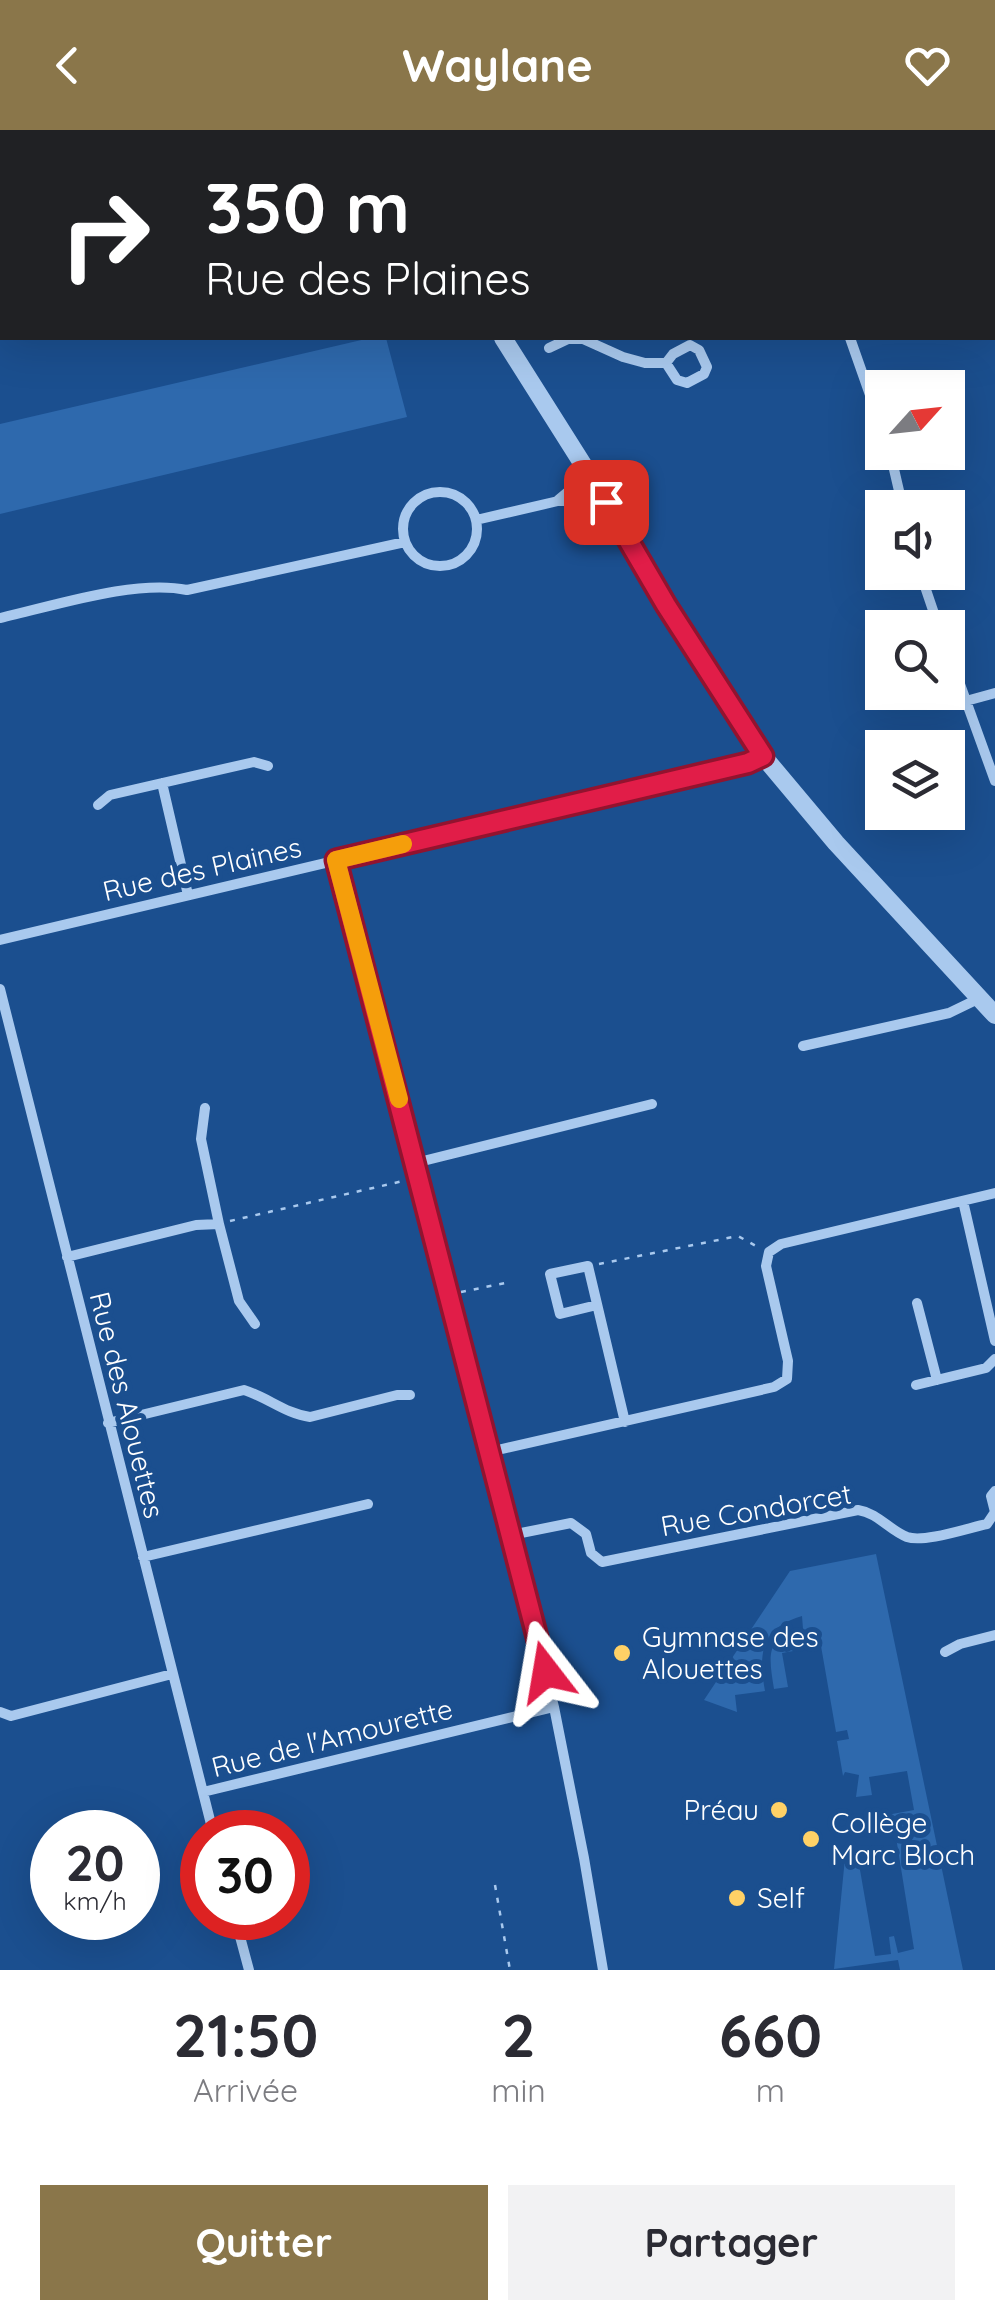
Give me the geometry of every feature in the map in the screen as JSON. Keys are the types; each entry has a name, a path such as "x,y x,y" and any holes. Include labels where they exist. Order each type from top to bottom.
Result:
{"street":[{"path":"505,340 763,756 836,843 995,1015"},
{"path":"549,348 566,340"},
{"path":"582,340 623,358 666,363"},
{"path":"851,340 865,381"},
{"path":"558,501 589,474"},
{"path":"429,494 452,494 463,500 476,520 475,542 461,560 451,565 428,565 418,560 404,542 404,518 418,499 429,494"},
{"path":"476,520 558,501 606,502"},
{"path":"0,618 132,589 168,586 187,590 404,542"},
{"path":"995,692 966,701 995,781"},
{"name":"Rue des Plaines","path":"0,940 748,763 763,756"},
{"path":"98,805 110,795 254,762 268,766"},
{"path":"162,784 188,895"},
{"path":"336,860 554,1706 603,1970"},
{"name":"Rue des Alouettes","path":"0,989 208,1810"},
{"path":"803,1046 949,1013 980,998"},
{"path":"415,1162 652,1104"},
{"path":"206,1108 201,1140 219,1224 239,1302 255,1324"},
{"path":"489,1452 774,1387 787,1378 788,1362 766,1266 769,1252 781,1244 995,1193"},
{"path":"963,1201 995,1341"},
{"path":"67,1257 196,1225 219,1224"},
{"path":"597,1305 560,1314 550,1274 588,1266 625,1422"},
{"path":"918,1303 937,1380"},
{"path":"916,1385 986,1368 995,1359"},
{"path":"108,1423 244,1390 295,1415 310,1417 410,1395"},
{"name":"Rue Condorcet","path":"511,1535 570,1523 586,1534 591,1553 602,1562 858,1510 870,1512 906,1537 918,1539 987,1524 995,1512 991,1496 995,1491"},
{"path":"143,1557 368,1504"},
{"path":"945,1652 995,1635"},
{"path":"0,1712 10,1716 172,1674"},
{"name":"Rue de l'Amourette","path":"203,1792 554,1706"},
{"path":"241,1940 249,1970"}],"path":[{"path":"219,1224 419,1178"},
{"path":"588,1266 738,1236 769,1252"},
{"path":"450,1295 510,1282"},
{"path":"495,1885 510,1970"}],"shaded area":[{"path":"361,340 387,340 407,417 0,514 0,424"},
{"path":"876,1554 963,1970 900,1970 898,1960 834,1969 846,1848 856,1847 875,1956 891,1954 889,1937 894,1936 898,1953 914,1949 895,1831 879,1833 876,1817 914,1810 907,1771 869,1777 872,1795 856,1797 859,1775 845,1772 843,1776 837,1741 849,1739 847,1730 836,1732 821,1646 782,1653 788,1687 774,1689 772,1650 781,1637 803,1629 802,1616 770,1635 762,1665 765,1691 735,1695 737,1712 704,1700 790,1571"}],"slow traffic":[{"path":"399,1099 336,860 403,844"}],"place":[{"name":"Gymnase des Alouettes","path":"622,1653"},
{"name":"Préau","path":"779,1810"},
{"name":"Collège Marc Bloch","path":"811,1839"},
{"name":"Self","path":"737,1898"}],"route":[{"path":"546,1672 336,860 748,763 763,756 666,605 606,502"}]}
